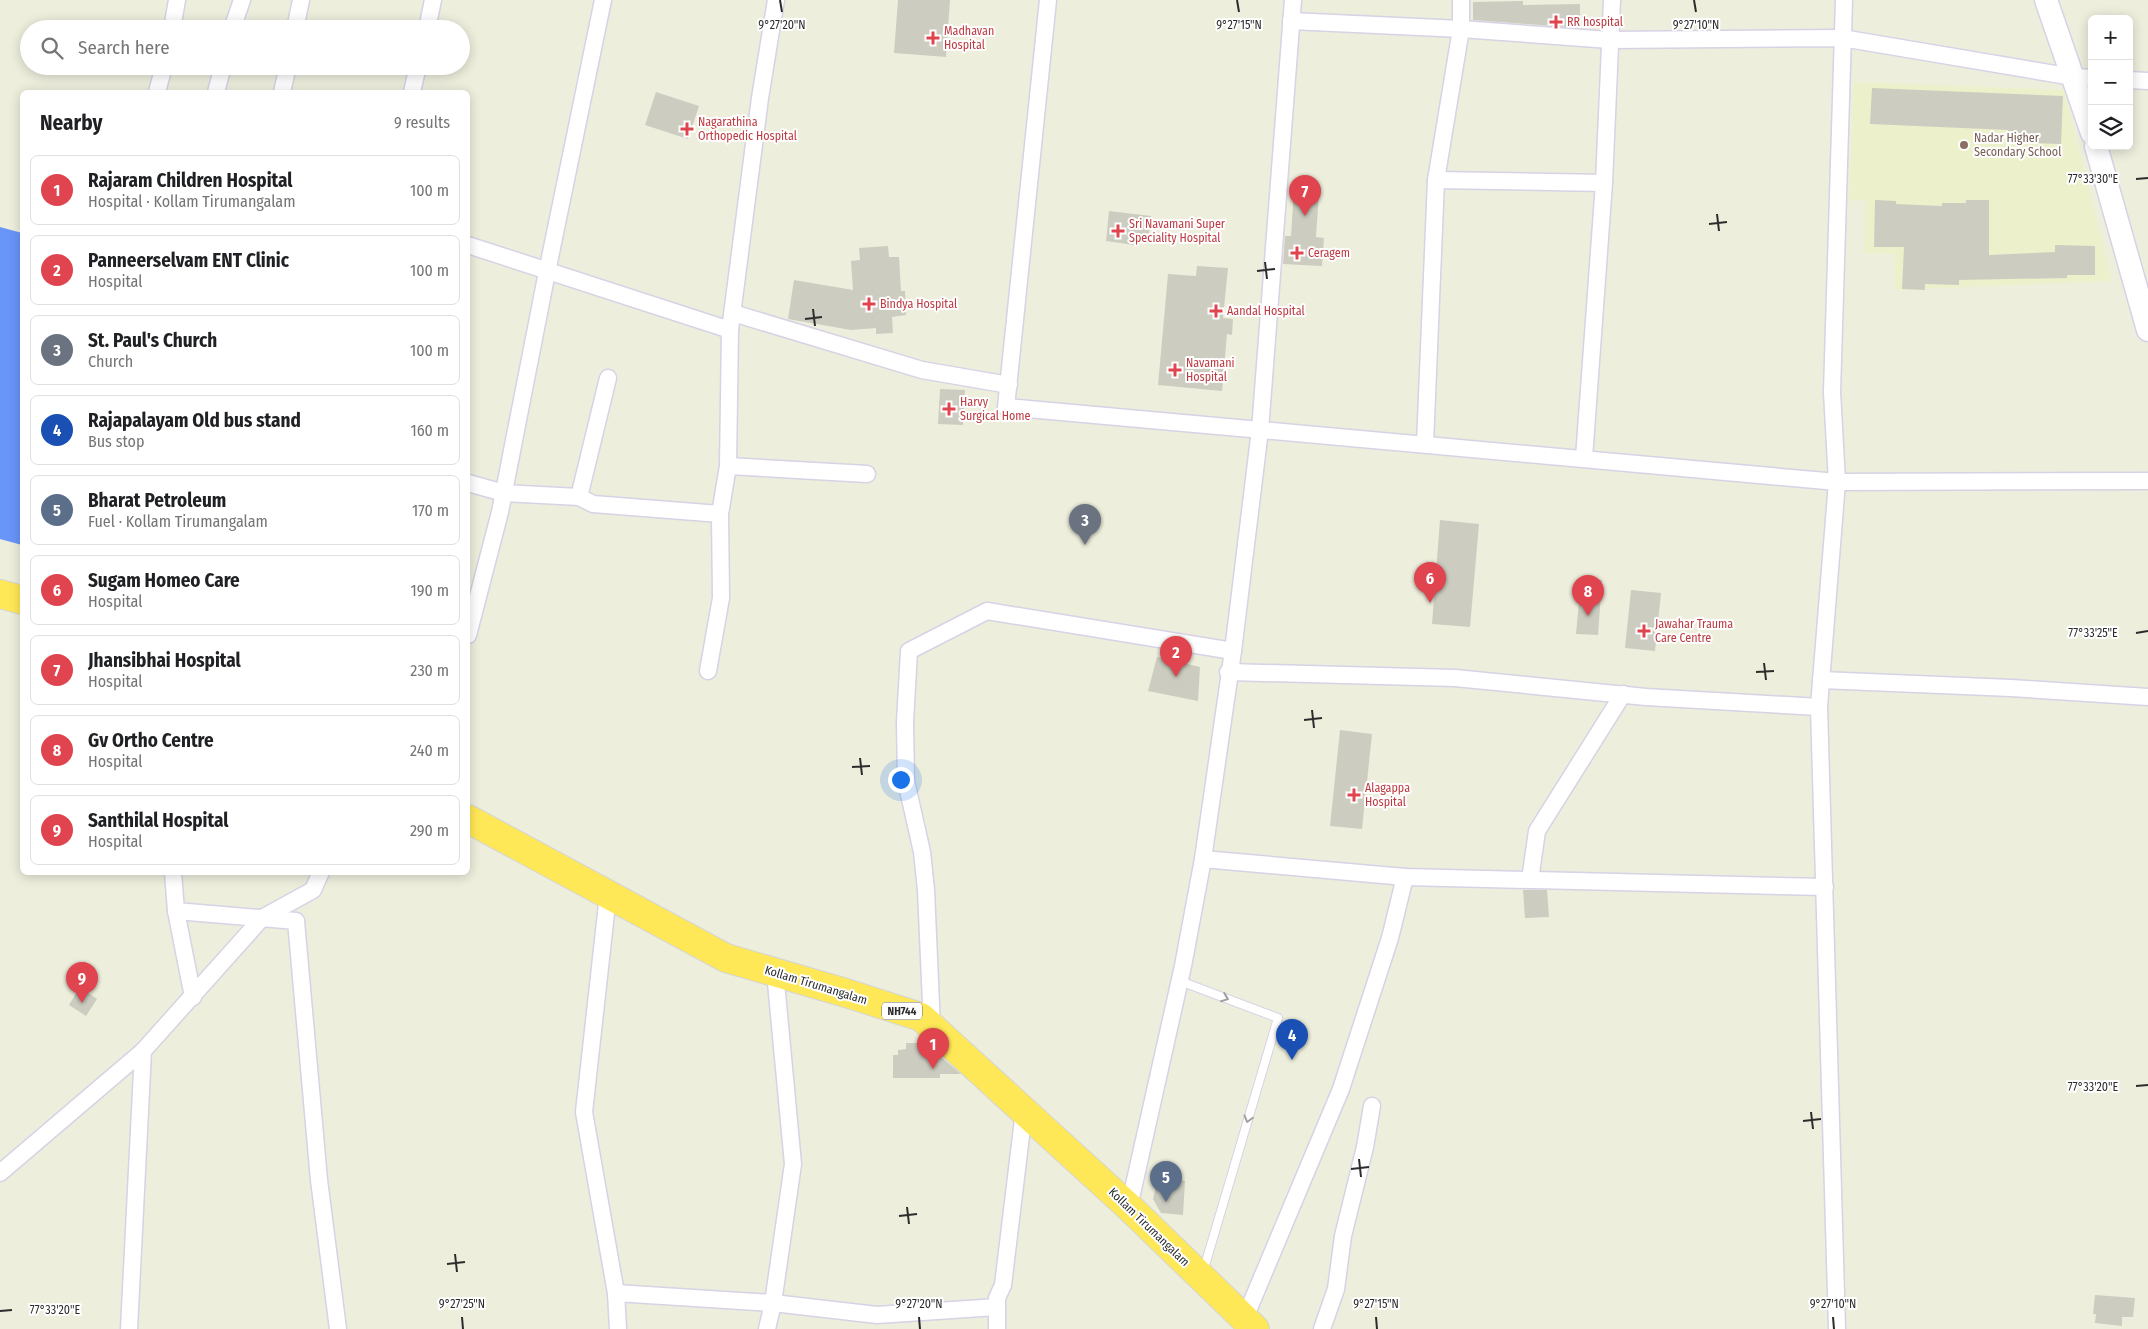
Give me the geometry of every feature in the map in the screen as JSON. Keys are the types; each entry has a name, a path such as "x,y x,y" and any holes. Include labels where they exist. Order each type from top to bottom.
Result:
{"highway":[{"path":"0,594 20,599"},
{"name":"Kollam Tirumangalam","path":"470,820 726,958 921,1017 1129,1207 1202,1277 1247,1325"}],"street":[{"path":"174,20 177,0"},
{"path":"235,20 242,0"},
{"path":"297,20 301,0"},
{"path":"429,20 433,0"},
{"path":"470,627 504,492 603,0"},
{"path":"708,671 721,598 720,514 728,466 730,330 760,98 776,0"},
{"path":"1048,0 1006,407 1837,482 2148,481"},
{"path":"1129,1207 1180,980 1202,859 1228,672 1233,651 1260,430 1293,0"},
{"path":"1426,444 1436,180 1461,29 1461,0"},
{"path":"1584,458 1604,183 1612,0"},
{"path":"1837,1329 1819,708 1837,482 1832,392 1844,0"},
{"path":"2046,0 2082,78 2088,111"},
{"path":"1291,21 1461,29 1610,40 1842,38 2082,78"},
{"path":"158,90 162,75"},
{"path":"217,90 221,75"},
{"path":"282,90 286,75"},
{"path":"412,90 416,75"},
{"path":"2133,80 2148,81"},
{"path":"2097,150 2148,330"},
{"path":"1436,180 1604,183"},
{"path":"470,246 730,330"},
{"path":"733,313 922,370 1009,385"},
{"path":"579,497 608,378"},
{"path":"728,466 867,474"},
{"path":"470,483 504,492 579,497 593,504 720,514"},
{"path":"932,1026 925,880 922,852 906,781 905,722 909,651 987,611 1233,651"},
{"path":"1228,672 1455,678 1622,694 1819,708"},
{"path":"1822,680 2011,688 2148,697"},
{"path":"1530,880 1536,831 1622,694"},
{"path":"1202,859 1406,877 1825,887"},
{"path":"173,875 176,911 193,997"},
{"path":"0,1173 143,1051 262,918 313,890 320,875"},
{"path":"1247,1325 1341,1089 1390,938 1406,877"},
{"path":"608,895 584,1112 617,1300"},
{"path":"176,911 296,921 320,1180 338,1329"},
{"path":"767,1329 773,1303 793,1164 775,972"},
{"path":"129,1329 143,1051"},
{"path":"1322,1329 1336,1289 1343,1236 1365,1147 1372,1106"},
{"path":"997,1329 997,1298 1003,1285 1024,1111"},
{"path":"618,1329 616,1293 773,1303 877,1315 997,1306"}],"lane":[{"path":"1180,980 1278,1018 1202,1277"}],"shaded area":[{"name":"Nadar Higher Secondary School","path":"1854,82 2064,90 2112,281 1895,290 1894,254 1864,253 1865,200 1849,201"}],"water":[{"path":"0,227 20,232 20,544 0,539"}],"building":[{"path":"898,0 950,0 946,57 894,53"},
{"path":"1523,1 1523,5 1580,4 1580,28 1473,20 1473,2"},
{"path":"1872,88 2063,96 2061,144 2007,142 2008,130 1870,124"},
{"path":"656,92 699,106 688,139 645,125"},
{"path":"1294,190 1319,192 1316,237 1324,238 1322,266 1283,264 1285,236 1291,236"},
{"path":"1875,200 1896,201 1896,204 1942,206 1942,203 1966,203 1966,200 1989,200 1989,255 2055,252 2055,245 2095,246 2095,275 2067,275 2067,278 1959,280 1959,285 1925,284 1925,290 1902,289 1904,247 1874,247"},
{"path":"1109,211 1151,216 1149,234 1143,233 1143,239 1135,237 1134,245 1106,241"},
{"path":"888,246 889,257 899,257 901,291 905,291 906,315 892,317 893,333 876,334 876,328 851,330 788,319 794,280 853,290 851,261 860,260 859,248"},
{"path":"1197,266 1228,268 1223,318 1233,319 1232,335 1227,334 1222,391 1158,385 1168,274 1196,276"},
{"path":"940,389 965,390 963,425 938,424"},
{"path":"1440,520 1479,524 1470,627 1432,624"},
{"path":"1581,579 1602,580 1598,635 1576,634"},
{"path":"1631,590 1661,593 1655,651 1625,648"},
{"path":"1157,657 1200,667 1198,701 1148,691"},
{"path":"1340,730 1372,734 1362,829 1330,826"},
{"path":"1523,890 1547,890 1549,917 1525,918"},
{"path":"80,987 97,999 86,1016 69,1005"},
{"path":"906,1043 926,1043 929,1046 929,1056 940,1056 961,1074 940,1074 940,1078 893,1078 893,1055 898,1055 898,1050 906,1049"},
{"path":"1159,1174 1185,1181 1183,1215 1161,1213 1153,1199"},
{"path":"2095,1295 2135,1298 2133,1317 2122,1317 2122,1326 2095,1323 2096,1314 2093,1314"}],"place":[{"name":"RR hospital","path":"1556,22"},
{"name":"Madhavan Hospital","path":"933,38"},
{"name":"Nagarathina Orthopedic Hospital","path":"687,129"},
{"name":"Nadar Higher Secondary School","path":"1964,145"},
{"name":"Jhansibhai Hospital","path":"1305,216"},
{"name":"Sri Navamani Super Speciality Hospital","path":"1118,231"},
{"name":"Ceragem","path":"1297,253"},
{"name":"Bindya Hospital","path":"869,304"},
{"name":"Aandal Hospital","path":"1216,311"},
{"name":"Navamani Hospital","path":"1175,370"},
{"name":"Harvy Surgical Home","path":"949,409"},
{"name":"St. Paul's Church","path":"1085,545"},
{"name":"Sugam Homeo Care","path":"1430,603"},
{"name":"Gv Ortho Centre","path":"1588,616"},
{"name":"Jawahar Trauma Care Centre","path":"1644,631"},
{"name":"Panneerselvam ENT Clinic","path":"1176,677"},
{"name":"Alagappa Hospital","path":"1354,795"},
{"name":"Santhilal Hospital","path":"82,1003"},
{"name":"Rajapalayam Old bus stand","path":"1292,1060"},
{"name":"Rajaram Children Hospital","path":"933,1069"},
{"name":"Bharat Petroleum","path":"1166,1202"}]}
